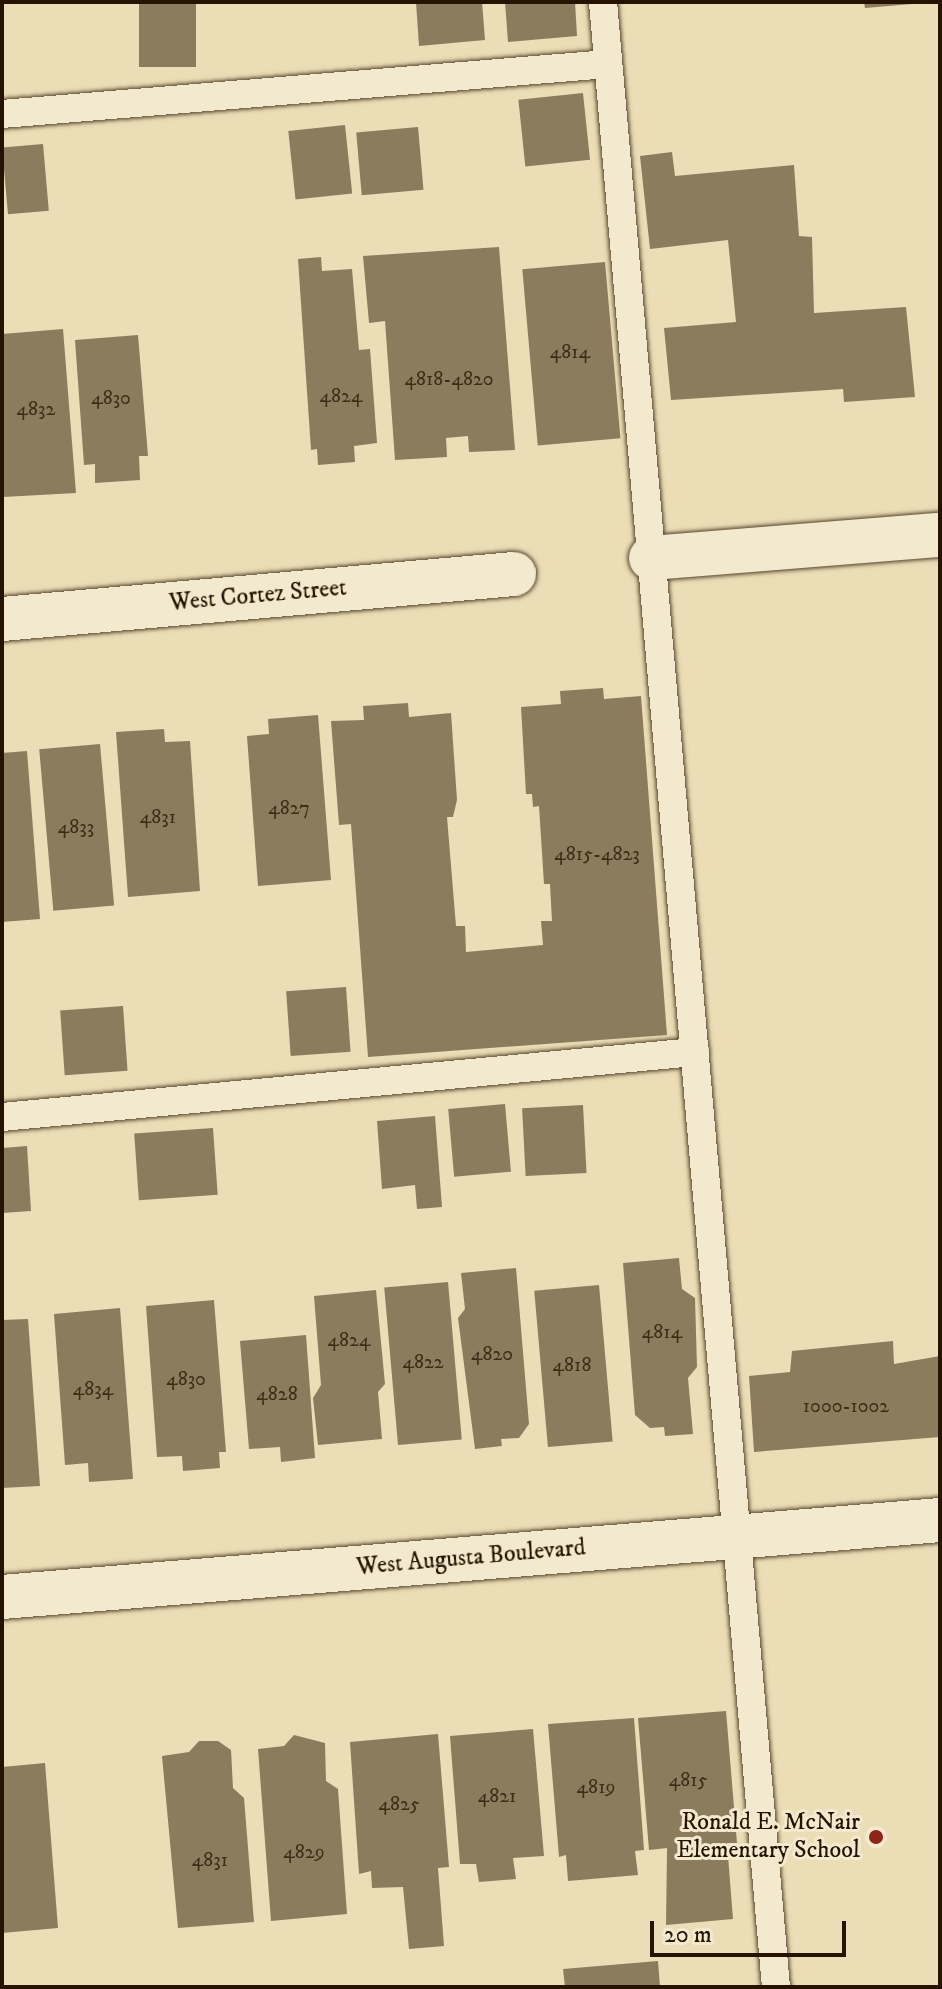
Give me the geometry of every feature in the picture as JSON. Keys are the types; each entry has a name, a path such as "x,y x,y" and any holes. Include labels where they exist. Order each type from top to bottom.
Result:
{"street":[{"path":"651,558 940,535"},
{"name":"West Cortez Street","path":"2,619 514,574"},
{"name":"West Augusta Boulevard","path":"2,1597 940,1520"}],"lane":[{"path":"603,2 776,1987"},
{"path":"2,114 608,64"},
{"path":"2,1117 695,1052"}],"building":[{"path":"139,2 196,2 196,67 139,67"},
{"path":"416,2 482,2 485,40 419,46"},
{"path":"505,2 575,2 577,36 508,42"},
{"path":"864,2 911,2 912,4 865,8"},
{"path":"583,93 590,160 525,166 518,100"},
{"path":"345,125 352,194 296,200 288,131"},
{"path":"418,127 423,190 362,195 356,132"},
{"path":"43,144 49,211 8,214 2,148"},
{"path":"672,152 675,176 794,165 799,236 812,237 814,313 906,307 915,397 844,402 843,389 671,400 664,328 736,322 728,240 650,249 640,156"},
{"path":"499,247 515,450 469,452 468,436 446,438 447,457 395,460 385,321 369,323 363,256"},
{"path":"321,257 322,271 352,269 359,350 370,349 377,443 354,446 355,462 318,465 317,449 311,450 298,259"},
{"path":"605,262 620,438 538,446 522,269"},
{"path":"63,329 76,493 3,497 2,334"},
{"path":"138,335 148,456 139,456 140,480 95,483 95,464 84,465 75,340"},
{"path":"603,688 604,699 641,696 667,1035 368,1057 351,824 339,825 331,721 364,720 363,706 408,703 409,717 451,713 457,800 453,817 447,817 456,926 465,926 466,952 543,945 541,921 552,921 550,884 544,884 539,806 533,807 532,794 526,794 521,707 561,704 560,691"},
{"path":"318,715 331,880 258,886 247,736 269,734 268,719"},
{"path":"164,729 165,742 190,741 200,891 128,897 116,732"},
{"path":"100,744 114,905 53,911 39,749"},
{"path":"27,751 40,919 2,922 2,753"},
{"path":"346,987 351,1052 291,1056 286,991"},
{"path":"123,1006 128,1071 65,1075 60,1010"},
{"path":"505,1104 511,1172 454,1177 448,1109"},
{"path":"583,1105 587,1173 526,1176 522,1108"},
{"path":"435,1116 442,1207 417,1209 415,1185 382,1189 377,1121"},
{"path":"213,1128 218,1195 139,1200 134,1134"},
{"path":"27,1146 31,1211 2,1213 2,1148"},
{"path":"679,1258 682,1289 695,1298 697,1367 688,1378 693,1434 665,1436 664,1427 650,1428 635,1415 623,1263"},
{"path":"516,1268 529,1424 519,1438 501,1439 502,1446 475,1449 458,1318 465,1309 461,1273"},
{"path":"448,1282 462,1439 398,1445 384,1288"},
{"path":"599,1285 613,1441 548,1447 534,1291"},
{"path":"376,1290 385,1384 378,1392 382,1439 318,1445 313,1398 321,1385 314,1296"},
{"path":"214,1300 226,1452 219,1452 220,1468 183,1471 182,1456 157,1457 146,1306"},
{"path":"120,1308 133,1479 89,1482 88,1463 65,1465 54,1314"},
{"path":"28,1319 40,1486 2,1488 2,1320"},
{"path":"306,1335 315,1458 281,1462 280,1447 249,1449 240,1341"},
{"path":"893,1341 894,1364 940,1356 940,1437 754,1452 749,1376 790,1372 792,1351"},
{"path":"726,1711 737,1843 727,1843 733,1919 666,1925 667,1848 649,1850 638,1718"},
{"path":"634,1718 644,1850 635,1851 638,1875 568,1881 566,1855 559,1857 548,1724"},
{"path":"533,1729 544,1856 513,1858 516,1879 479,1882 476,1864 460,1864 450,1736"},
{"path":"438,1734 449,1867 438,1868 444,1946 409,1949 403,1887 372,1888 371,1871 359,1874 350,1742"},
{"path":"294,1735 325,1743 326,1781 338,1789 347,1914 271,1921 258,1749 284,1746"},
{"path":"199,1741 218,1741 231,1750 233,1788 244,1798 254,1922 178,1928 162,1756 189,1752"},
{"path":"45,1763 58,1928 2,1933 2,1767"},
{"path":"658,1961 660,1987 565,1987 563,1969"}],"place":[{"name":"Ronald E. McNair Elementary School","path":"876,1837"}]}
